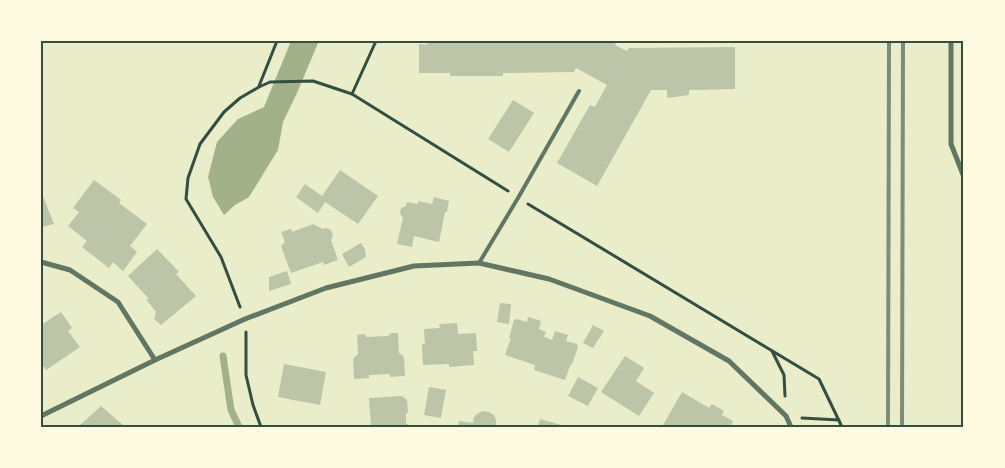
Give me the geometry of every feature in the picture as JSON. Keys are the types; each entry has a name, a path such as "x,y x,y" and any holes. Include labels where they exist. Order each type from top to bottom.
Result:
{"street":[{"path":"951,41 950,144 964,176"},
{"path":"41,262 70,270 118,302 155,360"},
{"path":"41,416 155,360 245,319 326,288 414,266 479,263 555,281 650,316 729,361 786,416 791,427"}],"lane":[{"path":"479,263 579,91"}],"path":[{"path":"259,87 277,41"},
{"path":"352,94 376,41"},
{"path":"261,427 253,405 246,375 247,339 245,319 220,257 186,200 188,178 200,144 224,112 240,98 270,82 313,81 352,94 518,198 819,379 842,427"},
{"path":"772,350 784,375 786,416 839,420"}],"shaded area":[{"path":"291,41 320,41 283,122 278,150 249,197 235,205 224,215 213,197 208,177 217,142 238,119 264,107"}],"building":[{"path":"428,41 617,41 615,45 627,51 629,48 735,47 735,89 689,90 689,95 667,98 667,90 651,90 597,186 557,163 590,105 595,107 607,85 576,68 574,72 503,73 503,76 450,76 450,73 419,73 419,44 427,45"},
{"path":"513,100 534,113 509,152 488,139"},
{"path":"340,170 378,196 358,224 325,202 318,213 296,197 305,184 322,196"},
{"path":"94,180 121,200 119,203 147,224 130,246 137,252 123,271 113,262 109,268 82,247 87,241 68,226 79,212 73,208"},
{"path":"41,191 54,224 41,227"},
{"path":"434,197 449,201 439,242 414,236 412,247 397,244 403,218 400,213 401,208 406,206 407,202 418,204 418,201 432,204"},
{"path":"313,224 323,229 331,230 333,235 331,240 338,260 324,265 323,262 291,273 281,246 285,242 281,232 291,229 292,232"},
{"path":"361,243 365,249 366,257 349,267 342,254"},
{"path":"157,249 179,272 176,274 196,296 161,325 154,319 156,312 146,299 149,299 128,276"},
{"path":"287,271 291,284 269,291 269,277"},
{"path":"500,303 511,304 509,324 497,322"},
{"path":"61,312 72,328 68,331 80,347 46,370 41,363 41,325"},
{"path":"528,317 541,321 539,329 546,332 544,337 552,340 555,331 568,335 566,341 577,344 578,347 565,380 534,370 535,365 505,355 511,338 509,338 514,320 527,322"},
{"path":"457,323 458,334 476,333 477,351 473,351 474,365 449,367 449,364 423,365 422,344 425,344 424,329 440,328 439,324"},
{"path":"593,325 604,331 593,348 583,343"},
{"path":"391,333 398,333 399,353 404,357 405,376 390,377 390,374 369,375 369,378 354,379 353,359 358,354 357,335 364,334 367,337 388,336"},
{"path":"625,356 644,368 636,381 654,393 639,416 601,392"},
{"path":"284,364 326,372 320,405 278,397"},
{"path":"578,377 598,388 588,406 568,396"},
{"path":"429,387 446,390 441,418 424,415"},
{"path":"682,392 709,408 712,404 724,411 722,415 733,421 730,427 662,427"},
{"path":"402,396 407,400 408,413 406,413 406,424 408,424 408,427 371,427 369,398"},
{"path":"101,406 125,427 78,427"},
{"path":"483,411 494,415 496,427 458,427 459,421 473,423 474,417"},
{"path":"540,419 565,426 565,427 538,427"}],"waterway":[{"path":"223,356 231,410 239,427"}],"railway":[{"path":"888,427 889,41"},
{"path":"902,427 903,41"}]}
